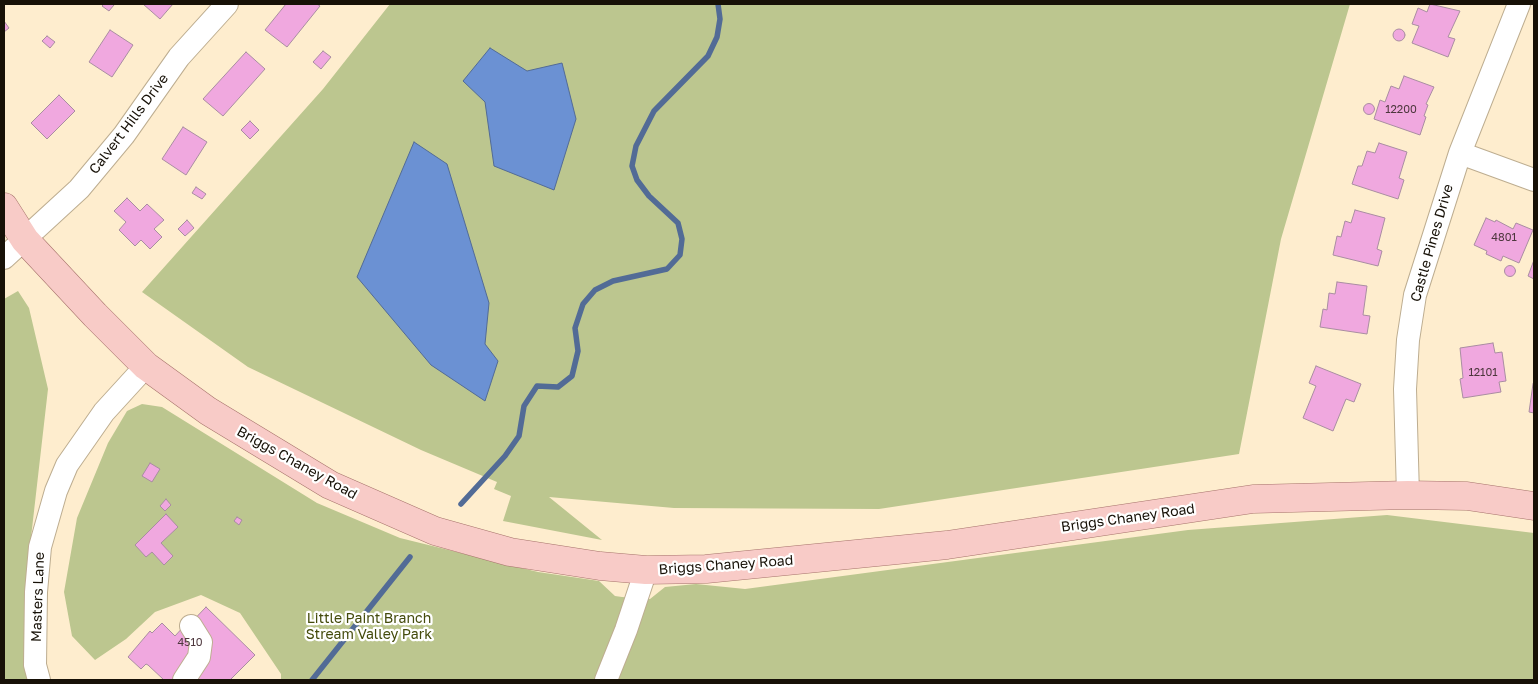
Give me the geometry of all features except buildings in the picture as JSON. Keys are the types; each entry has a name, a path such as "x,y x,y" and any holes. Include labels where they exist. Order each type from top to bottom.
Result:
{"main road":[{"name":"Briggs Chaney Road","path":"4,207 25,240 146,366 208,411 314,476 435,531 520,554 600,566 646,570 706,569 947,545 1253,500 1408,495 1468,496 1534,506"}],"street":[{"name":"Calvert Hills Drive","path":"4,258 80,189 124,135 178,57 227,4"},
{"name":"Castle Pines Drive","path":"1408,495 1405,389 1408,340 1415,295 1460,153 1519,4"},
{"path":"1460,153 1534,180"},
{"name":"Masters Lane","path":"39,680 35,665 38,565 40,546 56,491 67,466 104,412 146,366"},
{"path":"606,680 626,630 646,570"},
{"path":"184,680 199,657 201,642 191,626"}],"green space":[{"path":"390,4 1350,4 1281,239 1239,454 879,509 674,508 549,497 602,540 503,521 511,496 494,489 497,482 421,450 248,367 142,292 323,89"},
{"path":"18,291 29,308 48,389 26,581 29,680 4,680 4,299"},
{"name":"Little Paint Branch Stream Valley Park","path":"142,404 162,407 317,503 400,538 538,572 599,581 615,596 622,597 650,599 665,587 696,584 745,589 1188,530 1387,515 1534,533 1534,680 281,680 281,674 240,613 201,595 155,612 126,639 95,660 72,636 64,592 77,518 108,443 127,411"}],"water":[{"path":"490,48 527,71 562,63 576,119 554,190 494,166 485,102 463,81"},
{"path":"414,142 447,164 489,303 485,344 498,361 485,401 431,365 357,277"}],"waterway":[{"path":"461,504 505,456 519,436 524,406 537,386 558,387 572,376 578,351 575,328 583,304 595,290 613,281 667,269 680,255 682,239 678,223 649,196 637,180 632,166 636,146 654,111 708,56 717,37 720,19 718,4"},
{"path":"312,680 410,557"}]}
